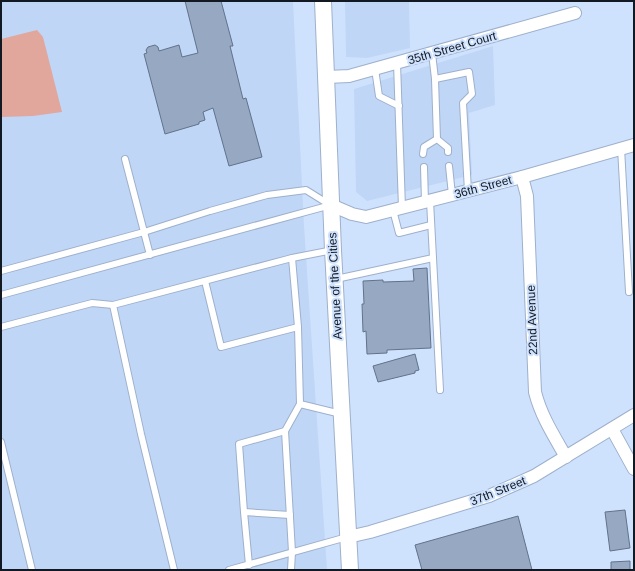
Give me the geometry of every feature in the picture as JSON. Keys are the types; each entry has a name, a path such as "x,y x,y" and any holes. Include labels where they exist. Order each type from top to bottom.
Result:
{"main road":[{"name":"Avenue of the Cities","path":"323,1 334,279 350,570"}],"street":[{"name":"35th Street Court","path":"327,77 349,76 576,13"},
{"name":"36th Street","path":"332,205 352,214 366,217 522,177 634,145"},
{"name":"22nd Avenue","path":"522,177 527,196 536,392 538,403 545,421 566,457"},
{"name":"37th Street","path":"348,537 370,532 489,496 534,476 634,415"},
{"path":"612,429 634,469"}],"lane":[{"path":"432,53 435,79 437,139 448,148 448,152"},
{"path":"397,63 399,106 399,233 431,225"},
{"path":"375,69 379,96 399,106"},
{"path":"435,79 469,72 472,94 463,102 468,191"},
{"path":"423,154 424,147 437,139"},
{"path":"621,148 629,292"},
{"path":"124,159 150,255"},
{"path":"449,166 452,195"},
{"path":"424,167 427,202 431,225 440,390"},
{"path":"1,271 144,232 210,210 267,195 306,190 332,205"},
{"path":"1,295 332,205"},
{"path":"1,327 92,303 113,305 292,258 333,250"},
{"path":"291,570 292,552 285,431 300,404 298,327 292,258"},
{"path":"334,279 433,258"},
{"path":"205,281 221,347 298,327"},
{"path":"113,305 141,434 174,570"},
{"path":"300,404 342,414"},
{"path":"249,564 240,444 285,431"},
{"path":"1,442 32,570"},
{"path":"244,512 290,516"},
{"path":"229,570 348,537"}],"shaded area":[{"path":"1,1 293,1 304,226 327,570 1,570"},
{"path":"345,1 409,1 410,48 367,58 346,57"},
{"path":"37,30 43,37 62,112 33,116 2,117 1,39"},
{"path":"493,46 495,105 469,113 472,175 367,201 356,192 354,89"}],"building":[{"path":"185,1 221,1 233,46 230,46 243,99 246,98 262,157 229,166 213,108 203,112 205,120 199,122 199,124 165,134 144,54 147,53 146,50 148,47 155,45 158,47 159,51 179,45 182,57 198,53"},
{"path":"427,268 431,348 387,350 387,353 367,354 366,331 363,332 363,281 414,281 413,269"},
{"path":"415,354 419,370 415,371 415,373 378,382 373,366"},
{"path":"625,510 630,548 610,551 605,512"},
{"path":"518,516 532,570 422,570 415,545"},
{"path":"630,561 630,570 611,570 611,562"}]}
